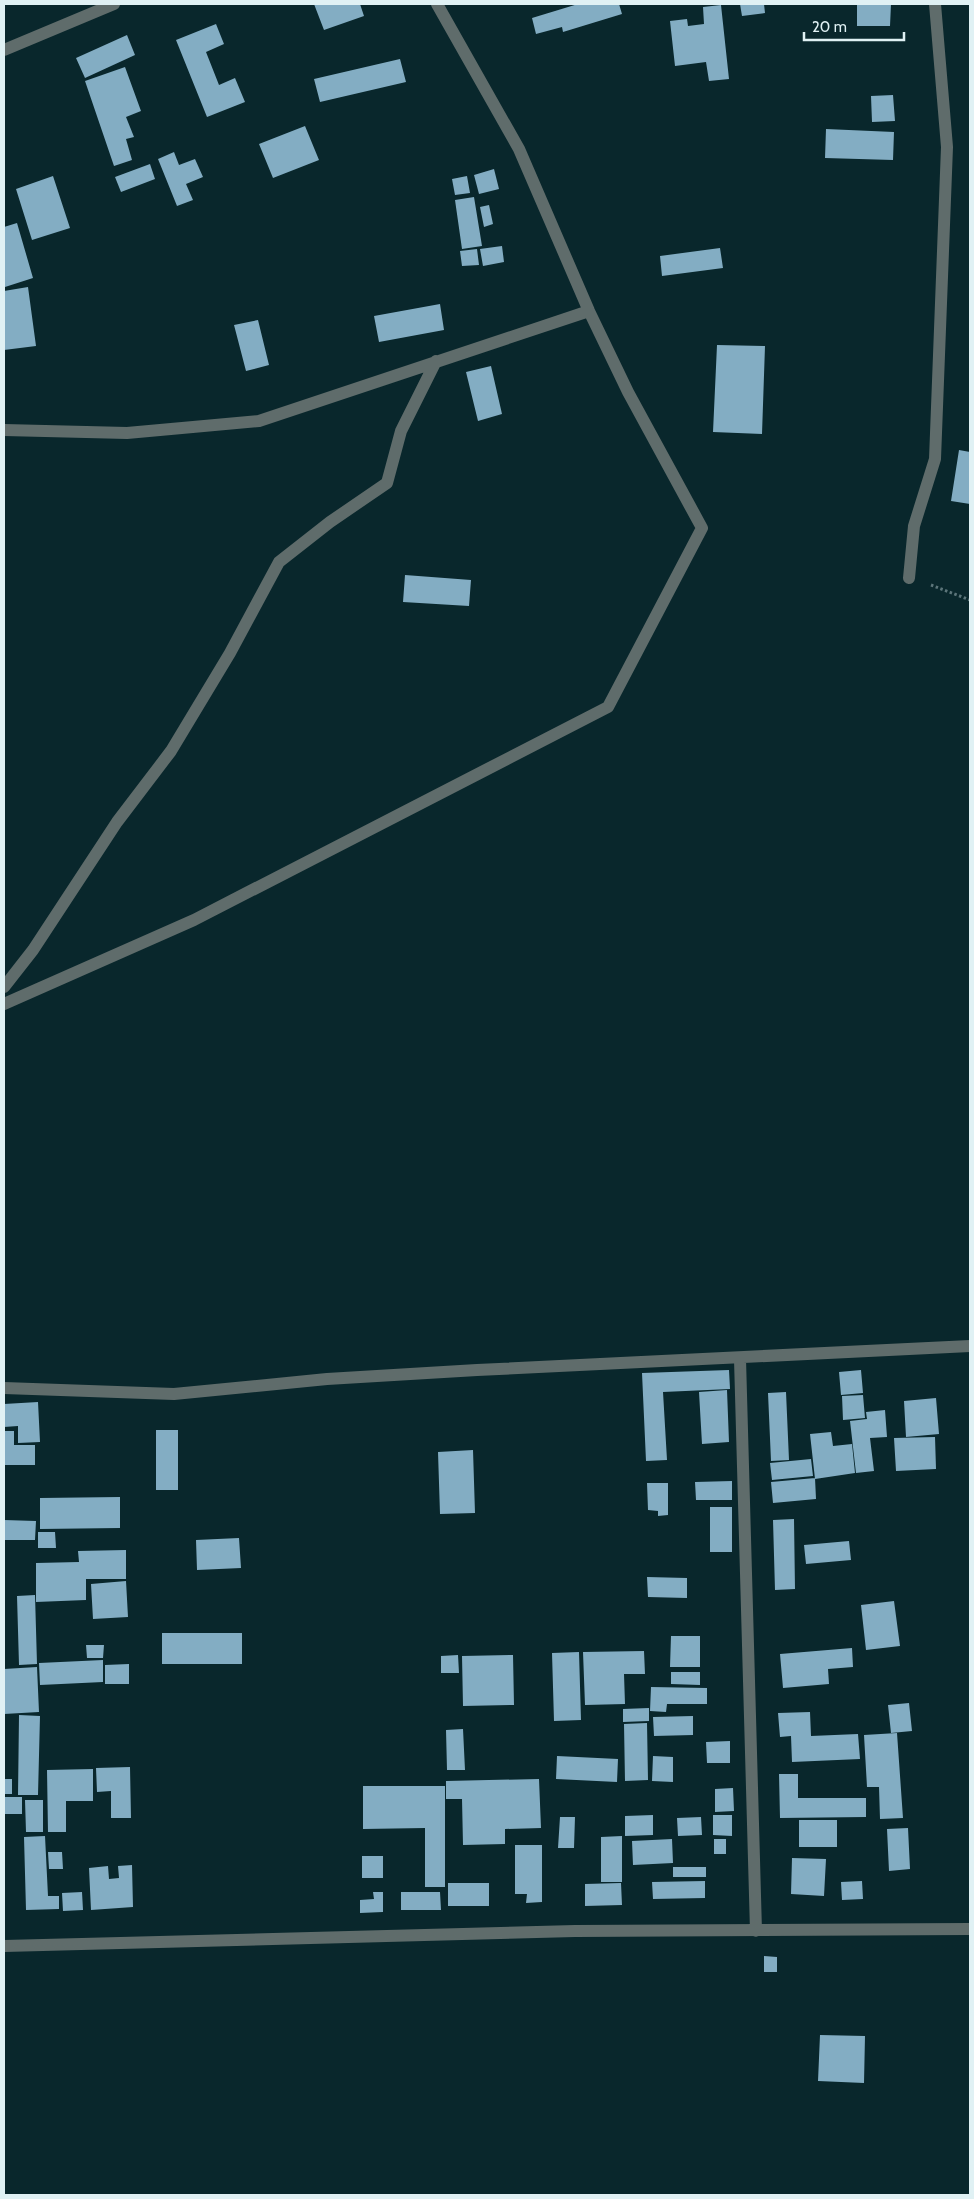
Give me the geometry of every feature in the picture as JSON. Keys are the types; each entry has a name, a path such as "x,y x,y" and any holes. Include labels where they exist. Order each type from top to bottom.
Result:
{"street":[{"path":"4,50 114,4"},
{"path":"4,1004 194,920 608,706 702,528 628,392 589,311 519,149 437,4"},
{"path":"909,578 914,526 935,459 948,147 935,4"},
{"path":"4,430 127,433 259,421 589,311"},
{"path":"4,988 33,950 117,822 172,751 230,653 279,562 330,522 387,483 401,431 436,361"},
{"path":"4,1388 174,1394 327,1379 970,1346"},
{"path":"740,1359 756,1930"},
{"path":"4,1946 575,1931 970,1929"}],"path":[{"path":"909,578 970,600"}],"building":[{"path":"314,4 360,4 364,16 324,30"},
{"path":"578,4 619,4 622,14 563,32 562,27 536,34 532,18"},
{"path":"740,4 764,4 765,13 742,16"},
{"path":"857,4 891,4 890,26 857,26"},
{"path":"721,5 729,79 709,81 706,62 675,66 670,21 687,19 688,26 704,24 703,7"},
{"path":"216,24 224,44 206,52 219,85 235,78 245,102 207,117 176,40"},
{"path":"127,35 135,55 85,78 76,58"},
{"path":"400,59 406,82 320,102 314,79"},
{"path":"125,67 141,111 126,117 134,137 126,139 132,160 114,166 85,81"},
{"path":"893,95 895,121 872,122 871,96"},
{"path":"305,126 319,160 273,178 259,144"},
{"path":"826,129 894,132 893,160 825,158"},
{"path":"174,152 179,165 195,159 203,177 186,184 193,200 177,206 158,159"},
{"path":"150,164 155,179 121,192 115,177"},
{"path":"494,169 499,189 479,194 474,175"},
{"path":"53,176 70,228 32,240 16,189"},
{"path":"467,176 470,193 455,195 452,179"},
{"path":"474,197 482,246 462,249 455,200"},
{"path":"489,205 493,224 484,227 480,207"},
{"path":"17,223 33,278 5,287 4,227"},
{"path":"502,246 504,262 483,266 480,249"},
{"path":"720,248 723,268 662,276 660,256"},
{"path":"477,249 479,265 462,266 460,251"},
{"path":"28,287 36,346 4,350 4,291"},
{"path":"440,304 444,330 379,342 374,316"},
{"path":"258,320 269,365 246,371 234,325"},
{"path":"717,345 765,346 762,434 713,432"},
{"path":"491,366 502,414 478,421 466,372"},
{"path":"959,450 970,452 970,504 951,501"},
{"path":"405,575 471,580 469,606 403,602"},
{"path":"729,1370 730,1389 663,1392 667,1460 646,1461 642,1373"},
{"path":"861,1370 863,1393 841,1395 839,1372"},
{"path":"727,1390 729,1442 702,1444 699,1392"},
{"path":"786,1392 789,1460 771,1461 768,1393"},
{"path":"863,1395 865,1418 843,1420 842,1396"},
{"path":"936,1398 939,1434 906,1437 904,1401"},
{"path":"38,1402 40,1442 18,1443 18,1426 4,1427 4,1404"},
{"path":"885,1410 887,1437 870,1438 874,1471 856,1473 850,1421 867,1419 866,1412"},
{"path":"156,1430 178,1430 178,1490 156,1490"},
{"path":"4,1431 14,1431 14,1445 35,1445 35,1465 4,1465"},
{"path":"831,1432 833,1446 852,1444 855,1473 815,1479 810,1434"},
{"path":"935,1437 936,1469 896,1471 894,1438"},
{"path":"473,1450 475,1513 440,1514 438,1452"},
{"path":"811,1459 813,1476 772,1480 770,1463"},
{"path":"815,1478 816,1499 773,1503 771,1482"},
{"path":"732,1481 732,1500 696,1500 695,1482"},
{"path":"647,1483 668,1483 668,1515 658,1516 658,1511 648,1510"},
{"path":"120,1497 120,1528 40,1529 40,1498"},
{"path":"710,1507 732,1507 732,1552 710,1552"},
{"path":"794,1519 795,1589 775,1590 773,1520"},
{"path":"4,1520 36,1521 35,1540 4,1540"},
{"path":"38,1532 55,1532 56,1548 38,1548"},
{"path":"239,1538 241,1568 197,1570 196,1540"},
{"path":"849,1541 851,1560 806,1564 804,1545"},
{"path":"126,1550 126,1579 86,1579 86,1600 36,1602 36,1563 79,1562 78,1551"},
{"path":"647,1577 687,1578 687,1598 648,1597"},
{"path":"126,1581 128,1617 93,1619 91,1584"},
{"path":"35,1595 37,1664 19,1665 17,1596"},
{"path":"894,1601 900,1646 866,1650 861,1605"},
{"path":"162,1633 242,1633 242,1664 162,1664"},
{"path":"671,1636 700,1636 700,1667 670,1667"},
{"path":"86,1645 104,1645 103,1658 87,1658"},
{"path":"852,1648 853,1667 828,1669 829,1684 783,1688 780,1654"},
{"path":"644,1651 645,1674 624,1674 625,1704 585,1705 583,1652"},
{"path":"579,1652 581,1720 554,1721 552,1653"},
{"path":"458,1655 459,1673 441,1673 441,1656"},
{"path":"513,1655 514,1705 463,1706 462,1656"},
{"path":"103,1660 103,1682 40,1685 39,1663"},
{"path":"129,1664 129,1684 105,1684 105,1665"},
{"path":"37,1667 39,1712 4,1714 4,1669"},
{"path":"671,1672 700,1672 700,1685 671,1684"},
{"path":"651,1687 707,1688 707,1704 667,1704 666,1712 650,1711"},
{"path":"909,1703 912,1731 891,1733 888,1705"},
{"path":"649,1708 649,1721 623,1722 623,1709"},
{"path":"810,1712 811,1736 858,1734 860,1759 792,1762 791,1736 780,1737 778,1713"},
{"path":"19,1715 40,1716 38,1795 18,1795"},
{"path":"693,1716 693,1735 654,1736 653,1717"},
{"path":"647,1723 648,1780 625,1781 624,1724"},
{"path":"463,1729 465,1770 447,1770 446,1730"},
{"path":"897,1733 903,1818 880,1819 879,1787 867,1787 864,1735"},
{"path":"730,1741 730,1763 707,1763 706,1742"},
{"path":"557,1756 618,1759 617,1782 556,1779"},
{"path":"653,1756 673,1757 673,1782 652,1781"},
{"path":"130,1767 131,1818 111,1818 111,1791 97,1792 96,1768"},
{"path":"93,1769 93,1801 66,1801 66,1832 48,1832 47,1770"},
{"path":"779,1774 798,1774 798,1798 866,1798 866,1817 780,1818"},
{"path":"4,1779 12,1779 12,1794 4,1794"},
{"path":"539,1779 541,1828 505,1829 505,1844 463,1845 462,1799 446,1799 446,1781"},
{"path":"363,1786 445,1786 445,1887 425,1887 425,1828 363,1829"},
{"path":"733,1788 734,1811 715,1812 715,1789"},
{"path":"4,1797 22,1797 22,1814 4,1814"},
{"path":"25,1800 43,1800 43,1832 26,1832"},
{"path":"653,1815 653,1835 625,1836 625,1816"},
{"path":"713,1815 732,1815 732,1836 713,1835"},
{"path":"560,1817 575,1817 574,1848 558,1848"},
{"path":"701,1817 702,1835 678,1836 677,1818"},
{"path":"799,1820 837,1820 837,1847 799,1847"},
{"path":"908,1828 910,1869 889,1871 887,1829"},
{"path":"45,1836 48,1896 59,1896 59,1909 26,1910 24,1837"},
{"path":"622,1836 622,1882 601,1882 601,1837"},
{"path":"672,1839 673,1863 633,1865 632,1841"},
{"path":"714,1839 726,1839 726,1854 714,1854"},
{"path":"515,1845 542,1845 542,1902 526,1903 527,1894 515,1894"},
{"path":"48,1852 62,1852 63,1869 49,1869"},
{"path":"362,1856 383,1856 383,1878 362,1878"},
{"path":"792,1858 826,1859 824,1896 791,1894"},
{"path":"132,1865 133,1907 91,1910 89,1868 108,1866 109,1879 119,1878 118,1866"},
{"path":"673,1867 706,1867 706,1877 673,1877"},
{"path":"705,1881 705,1898 653,1899 652,1882"},
{"path":"862,1881 863,1899 842,1900 841,1882"},
{"path":"448,1883 489,1883 489,1906 448,1906"},
{"path":"621,1883 622,1905 585,1906 585,1884"},
{"path":"82,1892 83,1910 63,1911 62,1893"},
{"path":"373,1892 383,1892 383,1912 360,1913 360,1900 374,1899"},
{"path":"401,1892 440,1892 441,1910 401,1910"},
{"path":"764,1956 777,1957 777,1972 764,1972"},
{"path":"820,2035 865,2036 864,2083 818,2081"}]}
